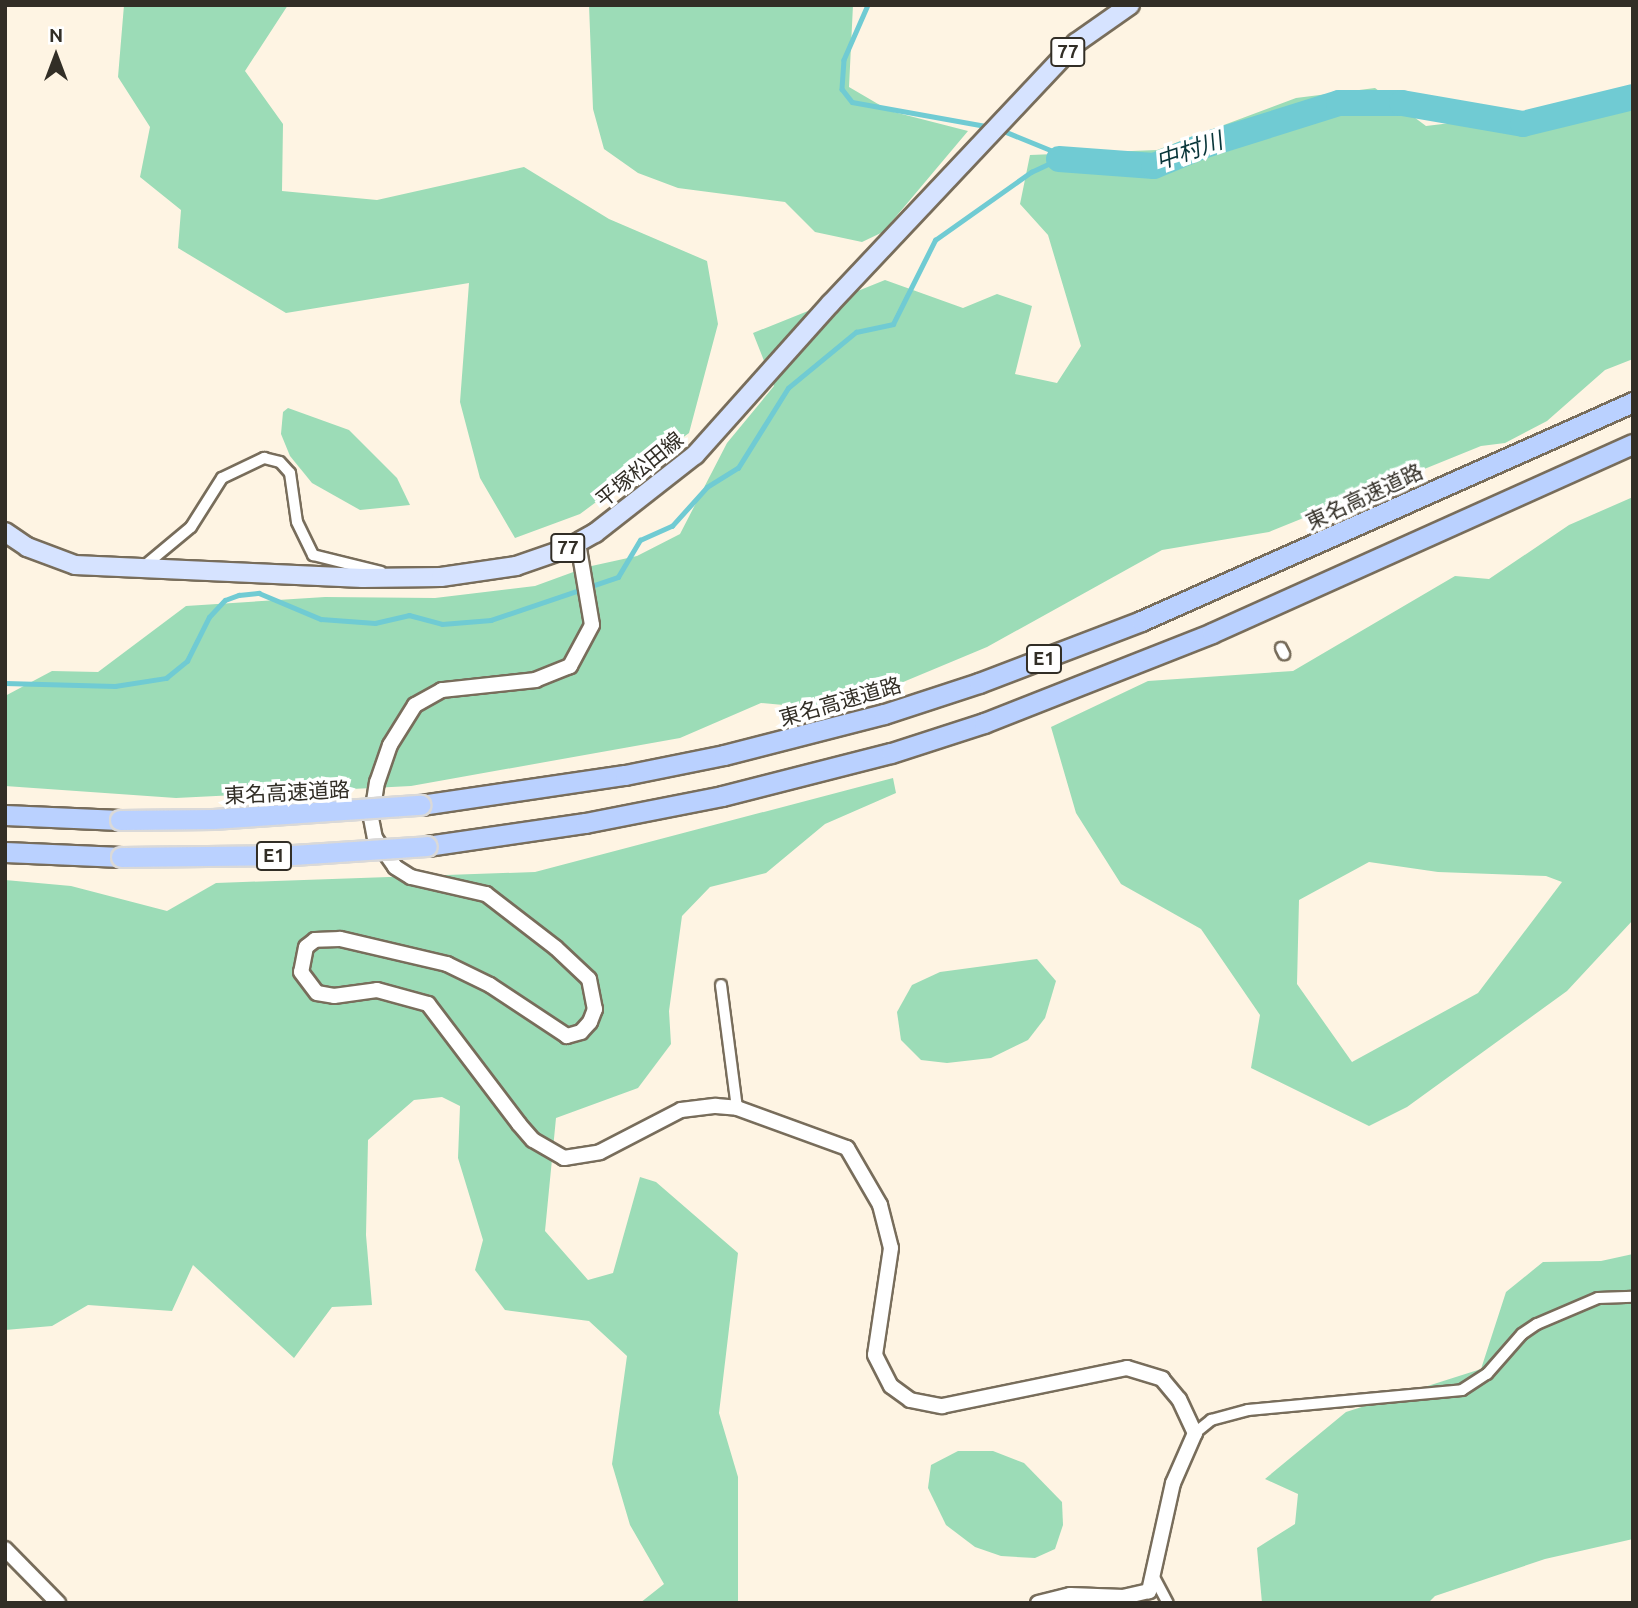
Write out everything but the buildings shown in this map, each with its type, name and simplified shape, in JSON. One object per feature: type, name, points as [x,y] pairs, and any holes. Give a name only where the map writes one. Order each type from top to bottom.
[{"type":"highway","name":"東名高速道路","points":[[5,815],[120,820],[226,819],[421,806],[724,755],[884,714],[979,683],[1142,621],[1633,402]]},
{"type":"highway","name":"E1","points":[[5,852],[121,857],[293,855],[427,846],[585,823],[722,796],[891,753],[984,723],[1201,638],[1633,444]]},
{"type":"main road","name":"平塚松田線","points":[[5,531],[27,547],[75,565],[138,570],[441,577],[516,566],[580,547],[695,455],[1076,43],[1130,5]]},
{"type":"street","points":[[138,570],[191,527],[222,478],[264,458],[280,461],[290,472],[297,522],[313,555],[395,576],[441,577]]},
{"type":"street","points":[[580,547],[592,625],[585,643],[570,666],[554,676],[442,690],[415,705],[390,744],[377,782],[371,818],[374,838],[395,867],[411,877],[486,894],[556,948],[589,979],[595,1009],[590,1022],[581,1032],[567,1036],[490,985],[447,964],[340,939],[315,940],[306,947],[301,972],[317,993],[334,996],[377,990],[428,1004],[533,1140],[564,1158],[600,1152],[681,1110],[737,1108],[847,1148],[880,1205],[891,1248],[875,1355],[891,1386],[902,1396],[942,1406],[1114,1369],[1135,1369],[1154,1374],[1173,1389],[1195,1433]]},
{"type":"street","points":[[722,985],[737,1108]]},
{"type":"street","points":[[1038,1603],[1070,1595],[1141,1595],[1149,1591],[1155,1579],[1173,1483],[1195,1433],[1212,1420],[1248,1410],[1462,1390],[1487,1374],[1522,1334],[1537,1324],[1598,1298],[1633,1297]]},
{"type":"street","points":[[5,1549],[58,1603]]},
{"type":"street","points":[[1155,1579],[1168,1603]]},
{"type":"green space","points":[[124,5],[288,5],[245,71],[283,124],[282,191],[377,200],[524,167],[609,219],[707,261],[718,324],[689,433],[580,514],[515,538],[480,478],[460,402],[469,283],[286,313],[178,248],[181,210],[140,177],[150,127],[118,77]]},
{"type":"green space","points":[[589,5],[853,5],[849,87],[890,111],[968,131],[883,232],[862,242],[815,232],[785,202],[678,188],[638,173],[604,149],[593,109]]},
{"type":"green space","points":[[1375,88],[1426,126],[1633,101],[1633,359],[1605,370],[1547,421],[1505,443],[1481,446],[1269,532],[1162,550],[987,647],[884,690],[844,701],[805,707],[761,703],[680,738],[411,786],[176,798],[5,786],[5,696],[52,671],[98,672],[186,606],[325,597],[435,598],[535,586],[587,567],[637,556],[680,534],[727,443],[774,386],[753,333],[885,280],[963,308],[997,294],[1032,306],[1015,374],[1057,383],[1081,346],[1048,235],[1020,204],[1030,155],[1157,150],[1296,98]]},
{"type":"green space","points":[[288,408],[349,430],[397,478],[410,505],[360,510],[312,483],[290,456],[281,434],[283,412]]},
{"type":"green space","points":[[1633,497],[1633,920],[1567,991],[1407,1107],[1369,1126],[1251,1068],[1260,1015],[1201,929],[1121,884],[1076,813],[1051,727],[1148,681],[1293,671],[1455,576],[1489,579],[1569,525]],"holes":[[[1369,862],[1438,872],[1546,876],[1562,882],[1478,993],[1352,1062],[1297,984],[1299,900]]]},
{"type":"green space","points":[[893,778],[896,793],[825,824],[766,873],[710,887],[682,916],[669,1011],[671,1044],[638,1088],[556,1118],[545,1231],[588,1280],[613,1273],[640,1177],[656,1182],[738,1253],[719,1413],[738,1477],[738,1603],[640,1603],[664,1584],[630,1525],[612,1464],[627,1356],[589,1321],[505,1310],[475,1270],[483,1240],[458,1158],[460,1106],[442,1097],[414,1100],[368,1140],[366,1235],[372,1305],[332,1307],[294,1358],[193,1265],[172,1311],[88,1305],[52,1326],[5,1330],[5,880],[71,886],[167,911],[216,883],[535,872]]},
{"type":"green space","points":[[1037,959],[1056,981],[1045,1018],[1028,1040],[991,1058],[947,1063],[921,1060],[901,1040],[897,1012],[912,985],[940,972]]},
{"type":"green space","points":[[1633,1254],[1633,1539],[1545,1559],[1435,1596],[1428,1603],[1262,1603],[1257,1548],[1295,1524],[1298,1494],[1265,1479],[1346,1412],[1481,1369],[1506,1292],[1543,1262],[1601,1261]]},
{"type":"green space","points":[[958,1451],[993,1451],[1024,1463],[1062,1502],[1063,1525],[1055,1549],[1035,1558],[1001,1556],[975,1547],[946,1525],[928,1488],[931,1465]]},
{"type":"waterway","name":"中村川","points":[[868,5],[844,60],[842,89],[852,102],[991,127]]},
{"type":"waterway","name":"中村川","points":[[1059,159],[1154,166],[1205,145],[1339,103],[1402,103],[1523,124],[1633,97]]},
{"type":"waterway","points":[[5,683],[115,686],[166,678],[187,661],[209,617],[225,600],[239,595],[259,593],[321,619],[375,623],[409,615],[442,624],[491,620],[618,577],[640,540],[672,526],[707,487],[738,468],[788,388],[856,332],[893,324],[935,240],[1031,172],[1059,159],[1054,152],[1000,130]]}]
